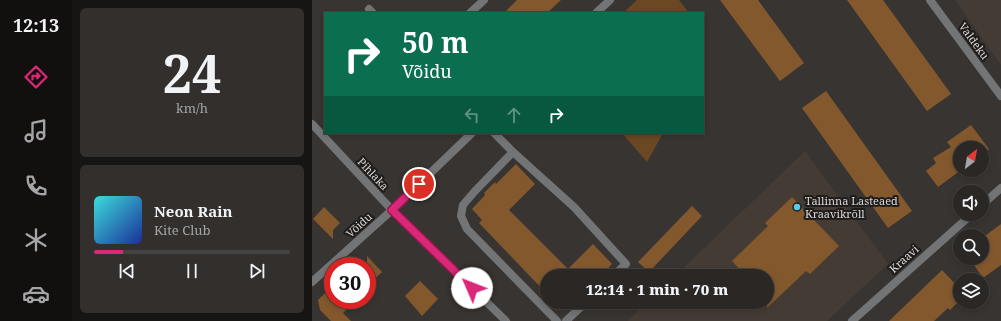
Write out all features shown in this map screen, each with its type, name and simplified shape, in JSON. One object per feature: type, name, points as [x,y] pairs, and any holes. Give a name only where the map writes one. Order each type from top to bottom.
[{"type":"street","points":[[471,12],[484,0]]},
{"type":"street","name":"Valdeku","points":[[930,0],[1001,96]]},
{"type":"street","points":[[597,12],[605,2]]},
{"type":"street","name":"Pihlaka","points":[[312,124],[392,210],[506,321]]},
{"type":"street","name":"Võidu","points":[[312,282],[392,210],[471,134]]},
{"type":"street","points":[[495,134],[574,207],[626,264],[621,269]]},
{"type":"street","points":[[513,152],[463,205],[461,216],[467,229],[557,321]]},
{"type":"street","points":[[989,199],[1001,188]]},
{"type":"street","name":"Kraavi","points":[[852,321],[964,221]]},
{"type":"street","points":[[566,321],[579,309]]},
{"type":"shaded area","points":[[637,0],[679,0],[688,12],[624,12]]},
{"type":"shaded area","points":[[955,0],[1001,0],[1001,65]]},
{"type":"shaded area","points":[[623,134],[662,134],[647,162]]},
{"type":"shaded area","name":"Tallinna Lasteaed Kraavikrõll","points":[[805,151],[888,264],[827,321],[628,321],[641,309],[774,309],[774,269],[682,269]]},
{"type":"building","points":[[517,0],[561,0],[548,12],[505,12]]},
{"type":"building","points":[[720,0],[758,0],[804,63],[780,81]]},
{"type":"building","points":[[847,0],[883,0],[951,94],[927,111]]},
{"type":"building","points":[[826,91],[912,211],[888,228],[802,108]]},
{"type":"building","points":[[971,125],[983,141],[953,141],[953,176],[938,187],[926,171],[936,163],[933,158],[951,147],[947,142]]},
{"type":"building","points":[[516,164],[535,184],[509,210],[568,269],[540,269],[540,287],[479,223],[482,220],[472,209],[485,195],[484,193],[495,182],[496,184]]},
{"type":"building","points":[[792,197],[839,246],[810,274],[806,271],[774,301],[774,269],[739,269],[732,261],[768,226],[765,223]]},
{"type":"building","points":[[692,206],[702,216],[652,269],[646,269],[638,262]]},
{"type":"building","points":[[324,207],[340,223],[333,230],[333,239],[313,219]]},
{"type":"building","points":[[1001,224],[1001,265],[989,274],[980,273],[974,265],[989,265],[989,233]]},
{"type":"building","points":[[593,244],[612,264],[607,269],[568,269]]},
{"type":"building","points":[[376,266],[382,272],[376,278]]},
{"type":"building","points":[[942,270],[953,282],[953,307],[950,310],[948,308],[934,321],[889,321]]},
{"type":"building","points":[[420,281],[438,299],[422,316],[405,296]]},
{"type":"building","points":[[324,294],[324,309],[347,309],[343,313],[351,321],[331,321],[320,310],[318,300]]},
{"type":"place","name":"Tallinna Lasteaed Kraavikrõll","points":[[797,207]]},
{"type":"route","points":[[419,184],[392,210],[472,288]]}]
